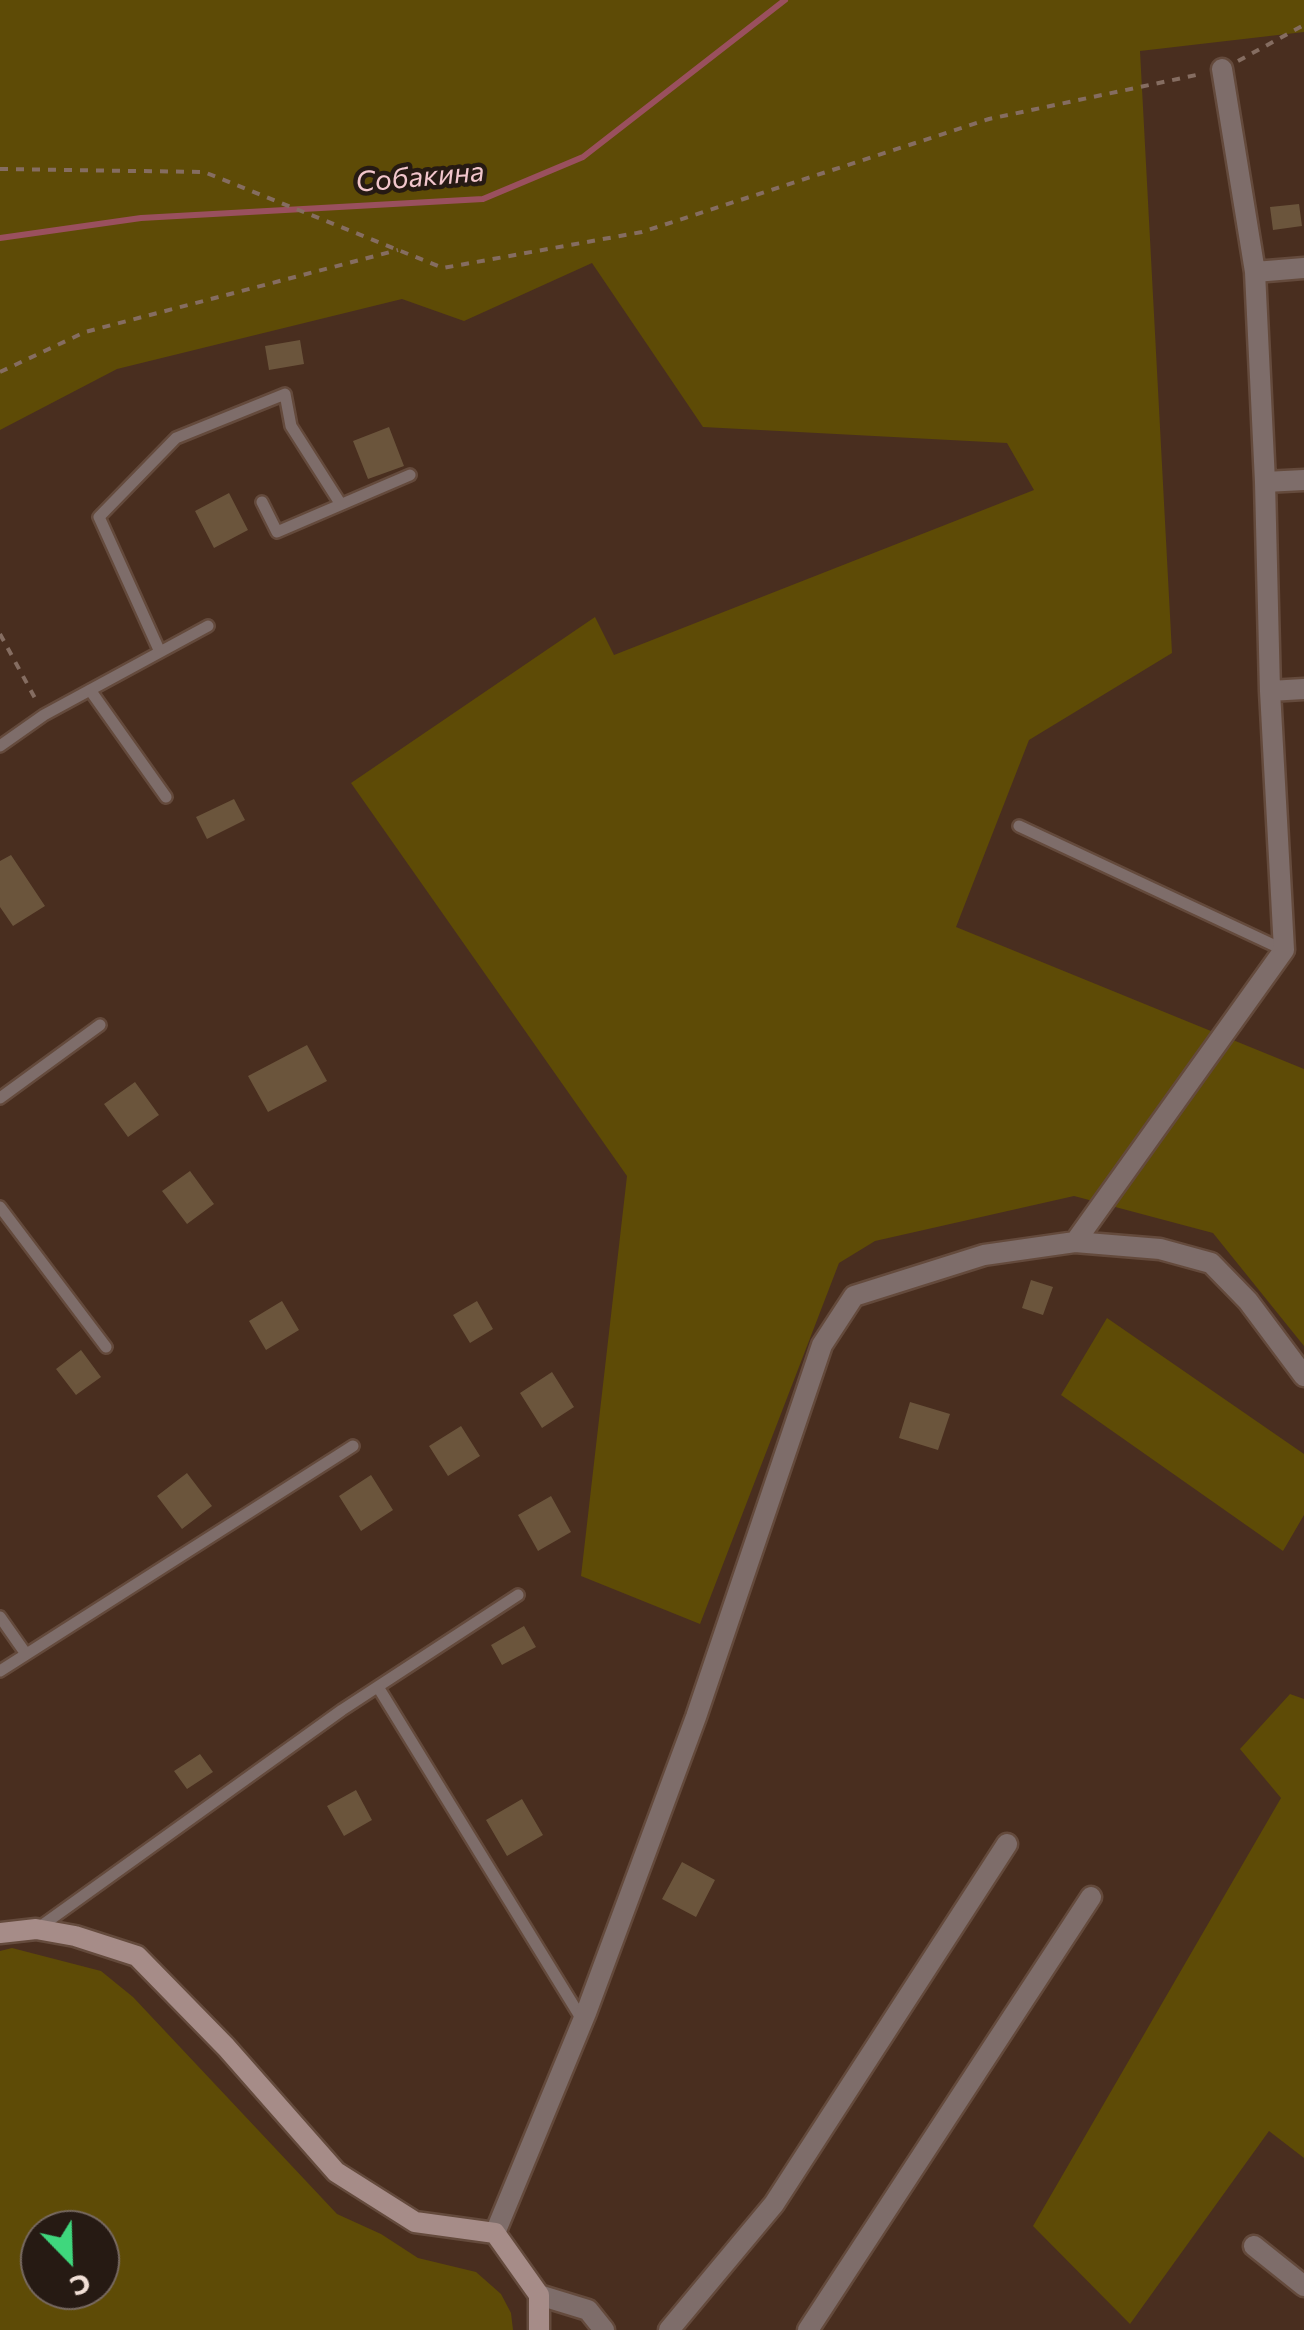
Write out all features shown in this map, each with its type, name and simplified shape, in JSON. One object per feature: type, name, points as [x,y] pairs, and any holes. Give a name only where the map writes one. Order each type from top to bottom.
[{"type":"main road","points":[[0,1933],[36,1929],[75,1936],[137,1956],[226,2047],[336,2172],[415,2222],[495,2233],[540,2295],[540,2330]]},
{"type":"street","points":[[1075,1242],[1294,948],[1270,690],[1266,482],[1255,272],[1222,70]]},
{"type":"street","points":[[1255,272],[1304,268]]},
{"type":"street","points":[[1266,482],[1304,480]]},
{"type":"street","points":[[1270,690],[1304,689]]},
{"type":"street","points":[[495,2233],[582,2021],[696,1716],[822,1345],[854,1296],[984,1255],[1075,1242],[1160,1249],[1212,1263],[1248,1300],[1304,1376]]},
{"type":"street","points":[[670,2330],[774,2204],[1007,1844]]},
{"type":"street","points":[[808,2330],[1090,1897]]},
{"type":"street","points":[[1254,2246],[1304,2286]]},
{"type":"street","points":[[540,2295],[588,2310],[604,2330]]},
{"type":"lane","points":[[160,652],[99,517],[176,438],[285,394],[291,426],[340,504]]},
{"type":"lane","points":[[262,502],[276,532],[410,474]]},
{"type":"lane","points":[[0,746],[44,715],[208,626]]},
{"type":"lane","points":[[90,690],[166,797]]},
{"type":"lane","points":[[1019,826],[1294,948]]},
{"type":"lane","points":[[0,1098],[100,1025]]},
{"type":"lane","points":[[0,1208],[106,1346]]},
{"type":"lane","points":[[0,1671],[352,1446]]},
{"type":"lane","points":[[36,1929],[378,1687],[518,1596]]},
{"type":"lane","points":[[0,1617],[26,1654]]},
{"type":"lane","points":[[378,1687],[582,2021]]},
{"type":"path","points":[[0,169],[204,172],[443,268],[642,232],[989,118],[1222,70],[1304,25]]},
{"type":"path","points":[[0,372],[86,332],[398,250]]},
{"type":"path","points":[[0,634],[44,715]]},
{"type":"shaded area","points":[[0,0],[1304,0],[1304,32],[1140,51],[1172,653],[1029,740],[956,927],[1304,1069],[1304,1346],[1213,1233],[1074,1196],[875,1241],[839,1263],[700,1624],[581,1576],[627,1176],[351,783],[595,617],[614,655],[1034,490],[1007,443],[703,427],[592,263],[464,321],[402,299],[117,369],[0,430]]},
{"type":"shaded area","points":[[1107,1318],[1304,1454],[1304,1515],[1283,1551],[1061,1395]]},
{"type":"shaded area","points":[[1290,1694],[1304,1699],[1304,2158],[1269,2131],[1130,2324],[1033,2226],[1281,1798],[1240,1749]]},
{"type":"shaded area","points":[[12,1948],[101,1971],[133,1997],[337,2214],[381,2234],[418,2258],[476,2272],[501,2294],[511,2313],[513,2330],[0,2330],[0,1951]]},
{"type":"building","points":[[1299,204],[1302,226],[1273,230],[1270,207]]},
{"type":"building","points":[[300,340],[304,364],[269,370],[265,346]]},
{"type":"building","points":[[389,427],[404,466],[368,479],[353,441]]},
{"type":"building","points":[[229,493],[248,530],[214,548],[195,511]]},
{"type":"building","points":[[234,799],[245,820],[207,839],[196,817]]},
{"type":"building","points":[[11,855],[45,906],[13,926],[0,907],[0,861]]},
{"type":"building","points":[[307,1045],[327,1081],[268,1112],[248,1076]]},
{"type":"building","points":[[135,1082],[159,1115],[128,1137],[104,1104]]},
{"type":"building","points":[[190,1171],[214,1204],[187,1224],[162,1191]]},
{"type":"building","points":[[1031,1280],[1053,1287],[1043,1315],[1022,1308]]},
{"type":"building","points":[[282,1301],[299,1330],[266,1350],[249,1321]]},
{"type":"building","points":[[477,1301],[493,1329],[470,1343],[453,1315]]},
{"type":"building","points":[[81,1350],[101,1377],[76,1395],[56,1369]]},
{"type":"building","points":[[552,1372],[574,1407],[542,1428],[520,1393]]},
{"type":"building","points":[[910,1402],[950,1414],[938,1450],[899,1438]]},
{"type":"building","points":[[461,1426],[480,1456],[448,1476],[429,1446]]},
{"type":"building","points":[[187,1473],[212,1506],[182,1529],[157,1496]]},
{"type":"building","points":[[371,1475],[393,1510],[361,1531],[339,1496]]},
{"type":"building","points":[[551,1496],[571,1532],[538,1551],[518,1515]]},
{"type":"building","points":[[524,1626],[536,1647],[502,1665],[491,1645]]},
{"type":"building","points":[[200,1754],[213,1772],[187,1789],[174,1771]]},
{"type":"building","points":[[356,1790],[372,1820],[344,1836],[327,1806]]},
{"type":"building","points":[[522,1799],[543,1835],[507,1856],[486,1820]]},
{"type":"building","points":[[682,1862],[715,1880],[696,1917],[662,1899]]},
{"type":"waterway","name":"Собакина","points":[[0,238],[141,218],[483,199],[583,157],[785,0]]}]
